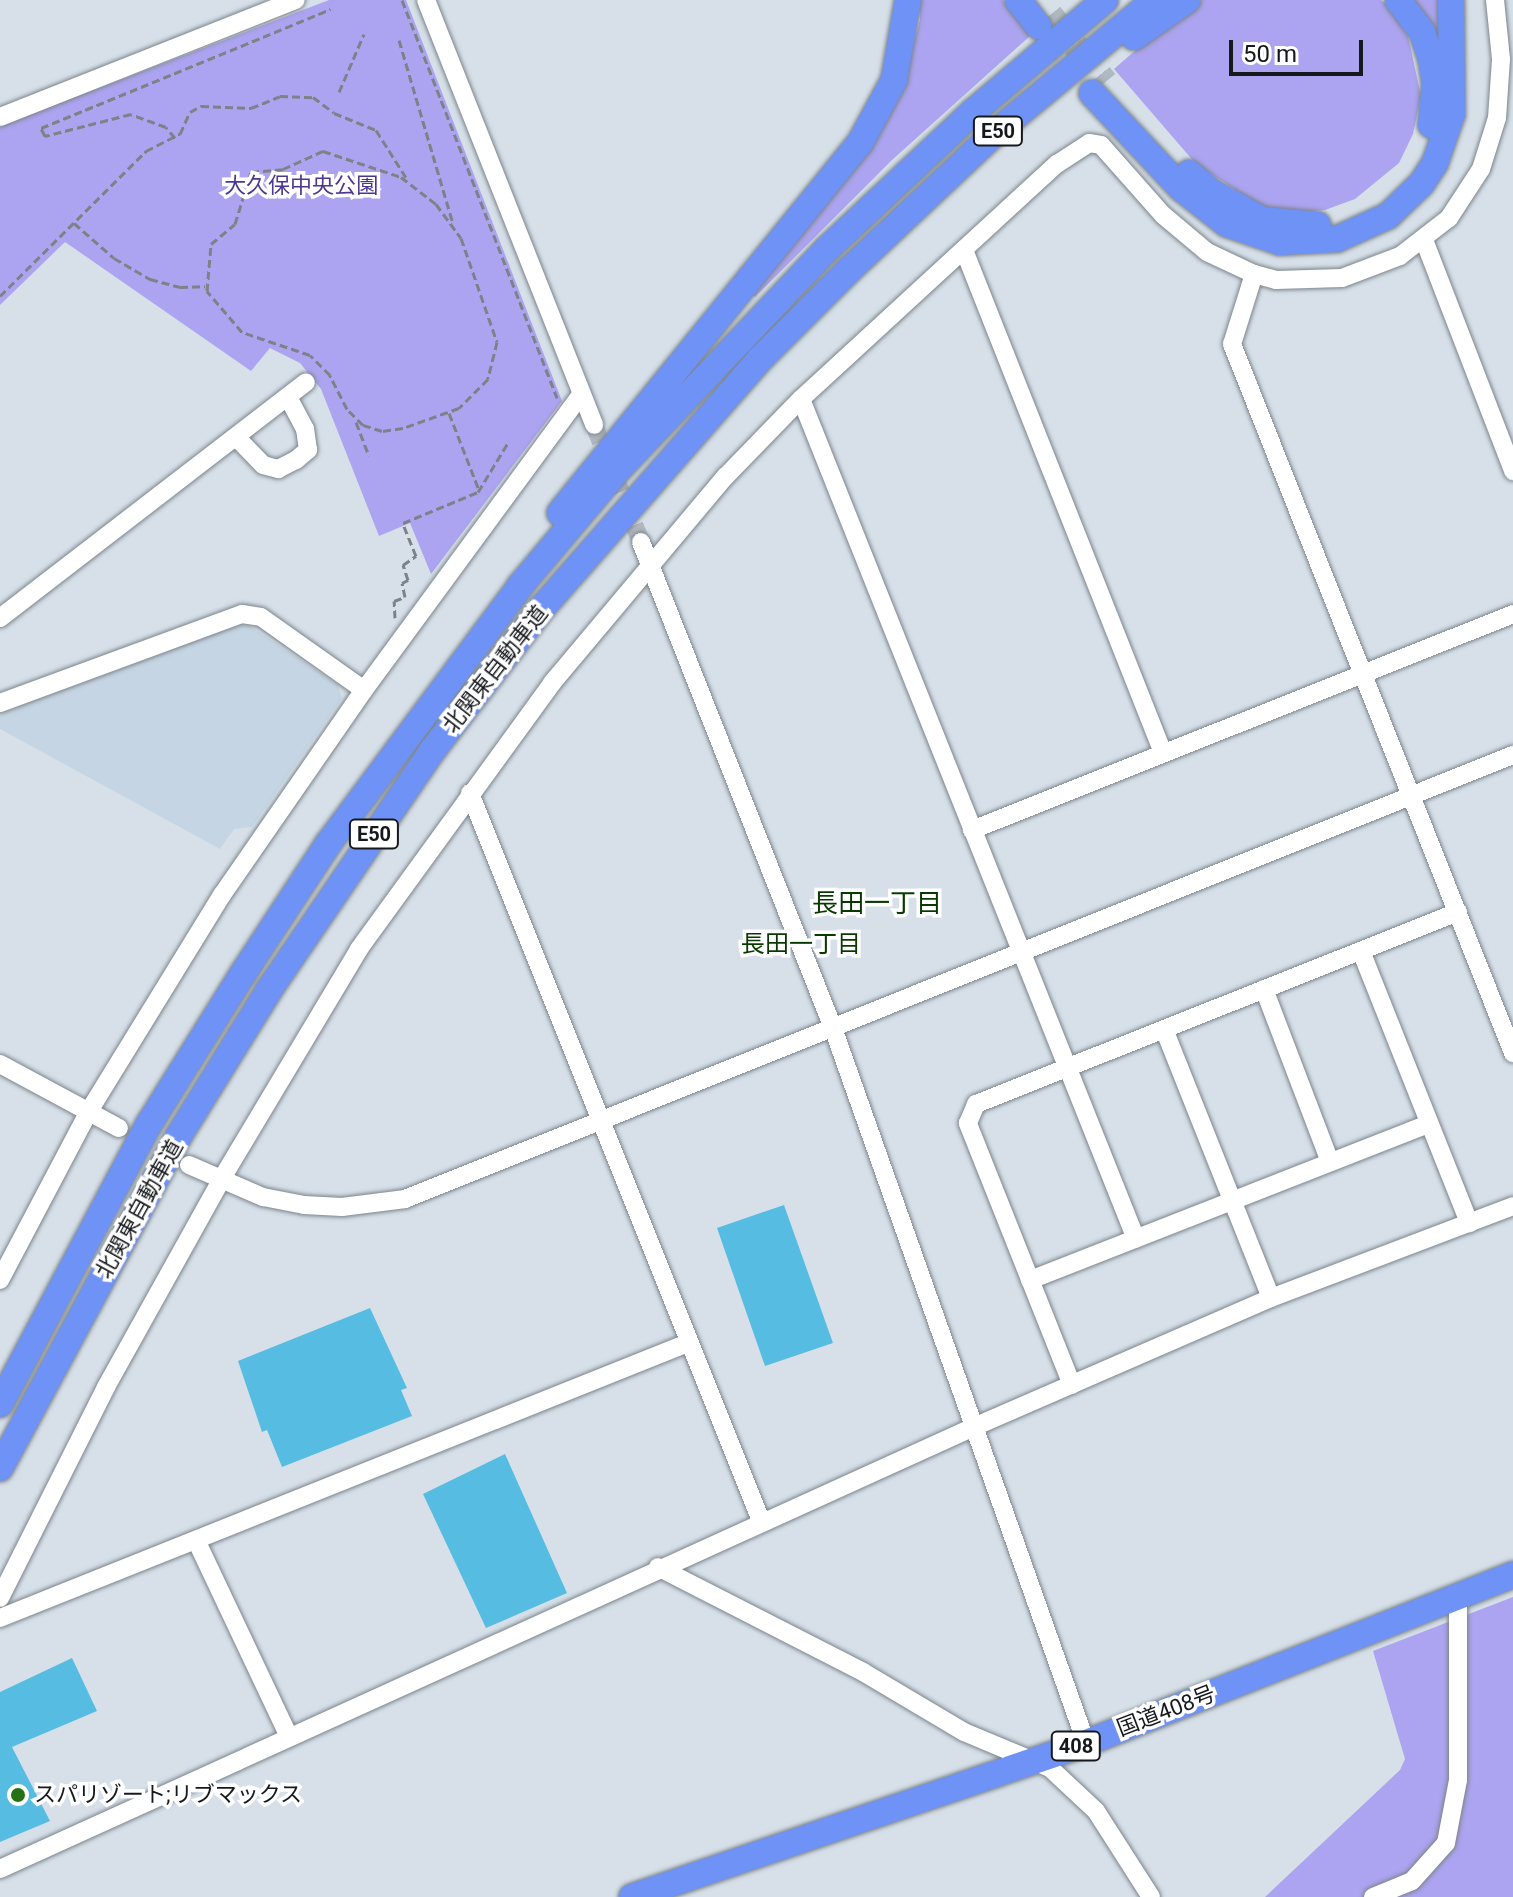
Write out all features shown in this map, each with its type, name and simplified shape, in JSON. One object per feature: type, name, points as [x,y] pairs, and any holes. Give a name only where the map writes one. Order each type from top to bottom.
[{"type":"highway","points":[[410,730],[510,577],[860,143],[894,80],[908,0]]},
{"type":"highway","points":[[1018,0],[1042,14]]},
{"type":"highway","name":"北関東自動車道","points":[[0,1404],[149,1124],[328,844],[410,730],[607,483],[745,333],[906,174],[1105,0]]},
{"type":"highway","name":"北関東自動車道","points":[[0,1468],[178,1137],[269,990],[432,751],[634,497],[849,270],[994,134],[1155,0]]},
{"type":"highway","points":[[849,270],[928,217],[1001,147],[1187,0]]},
{"type":"highway","points":[[1398,0],[1422,32],[1431,58],[1435,110],[1429,132],[1406,176],[1387,196],[1340,220],[1295,226],[1239,210],[1186,171],[1098,87],[1181,188],[1227,224],[1280,242],[1337,239],[1388,216],[1435,163],[1452,114],[1451,0]]},
{"type":"highway","name":"国道408号","points":[[632,1897],[1086,1743],[1513,1575]]},
{"type":"street","points":[[0,117],[296,0]]},
{"type":"street","points":[[426,0],[594,425]]},
{"type":"street","points":[[0,1598],[106,1387],[221,1180],[359,949],[552,683],[726,476],[801,399],[1067,156],[1089,143],[1101,145],[1163,215],[1207,252],[1254,274],[1276,280],[1342,278],[1374,269],[1424,240],[1466,197],[1481,169],[1497,118],[1506,36],[1495,0]]},
{"type":"street","points":[[1424,240],[1513,471]]},
{"type":"street","points":[[964,250],[1163,753]]},
{"type":"street","points":[[1254,274],[1232,344],[1513,1053]]},
{"type":"street","points":[[0,618],[306,382]]},
{"type":"street","points":[[0,1280],[89,1111],[222,895],[364,690],[581,395]]},
{"type":"street","points":[[237,438],[263,465],[278,469],[296,460],[308,450],[305,429],[288,397]]},
{"type":"street","points":[[801,399],[1136,1239]]},
{"type":"street","points":[[641,542],[833,1028],[1086,1743]]},
{"type":"street","points":[[0,703],[242,614],[261,617],[364,690]]},
{"type":"street","points":[[972,830],[1513,614]]},
{"type":"street","points":[[189,1165],[263,1197],[304,1205],[372,1205],[429,1190],[1513,755]]},
{"type":"street","points":[[470,793],[761,1521]]},
{"type":"street","points":[[1072,1385],[968,1123],[976,1104],[1458,912]]},
{"type":"street","points":[[1361,951],[1469,1223]]},
{"type":"street","points":[[1264,989],[1330,1162]]},
{"type":"street","points":[[1164,1029],[1271,1298]]},
{"type":"street","points":[[0,1064],[119,1128]]},
{"type":"street","points":[[1030,1280],[1429,1124]]},
{"type":"street","points":[[0,1869],[658,1567],[974,1427],[1271,1298],[1513,1206]]},
{"type":"street","points":[[0,1618],[688,1343]]},
{"type":"street","points":[[196,1540],[288,1735]]},
{"type":"street","points":[[658,1567],[863,1672],[964,1732],[1050,1768],[1096,1811],[1151,1897]]},
{"type":"street","points":[[1373,1897],[1412,1881],[1446,1843],[1458,1780],[1458,1597]]},
{"type":"path","points":[[402,0],[555,385],[557,399],[552,404]]},
{"type":"path","points":[[175,138],[158,123],[131,114],[45,136],[41,128],[331,9]]},
{"type":"path","points":[[339,92],[364,34]]},
{"type":"path","points":[[354,419],[371,428],[392,430],[449,413],[475,396],[488,379],[497,342],[453,226],[399,40]]},
{"type":"path","points":[[0,296],[146,151],[175,138],[190,112],[201,106],[251,108],[298,93],[376,130],[409,182],[453,226]]},
{"type":"path","points":[[369,456],[354,419],[330,375],[310,355],[242,332],[205,286],[211,244],[235,224],[251,172],[283,169],[323,151],[409,182]]},
{"type":"path","points":[[74,223],[150,279],[180,287],[205,286]]},
{"type":"path","points":[[449,413],[479,490]]},
{"type":"path","points":[[406,633],[393,614],[398,613],[394,601],[405,597],[402,583],[408,580],[403,565],[416,556],[403,523],[479,490],[509,441]]},
{"type":"shaded area","points":[[239,625],[250,626],[337,684],[342,698],[252,827],[234,829],[220,849],[0,729],[0,714]]},
{"type":"green space","name":"大久保中央公園","points":[[329,0],[406,0],[562,401],[431,574],[410,523],[379,536],[321,389],[300,363],[270,348],[251,371],[65,242],[0,305],[0,126]]},
{"type":"green space","points":[[919,0],[1003,0],[1030,36],[892,160],[755,297],[749,293],[901,90],[920,20]]},
{"type":"green space","points":[[1202,0],[1381,0],[1408,36],[1421,96],[1413,134],[1399,163],[1355,199],[1325,210],[1299,212],[1262,207],[1196,164],[1114,69],[1176,15]]},
{"type":"green space","points":[[1411,0],[1442,0],[1445,44],[1437,47]]},
{"type":"green space","points":[[1513,1597],[1513,1897],[1265,1897],[1400,1770],[1405,1759],[1373,1651]]},
{"type":"building","points":[[784,1205],[833,1343],[765,1366],[717,1228]]},
{"type":"building","points":[[370,1308],[407,1388],[401,1390],[412,1416],[282,1467],[267,1430],[262,1432],[238,1361]]},
{"type":"building","points":[[505,1454],[567,1593],[486,1628],[423,1494]]},
{"type":"building","points":[[72,1658],[97,1711],[12,1747],[50,1821],[0,1842],[0,1692]]},
{"type":"tunnel","points":[[1050,15],[1105,82]]},
{"type":"tunnel","points":[[594,425],[641,542]]},
{"type":"place","name":"スパリゾート;リブマックス","points":[[18,1795]]},
{"type":"district","name":"長田一丁目","points":[[877,904]]},
{"type":"district","name":"長田一丁目","points":[[801,945]]}]
